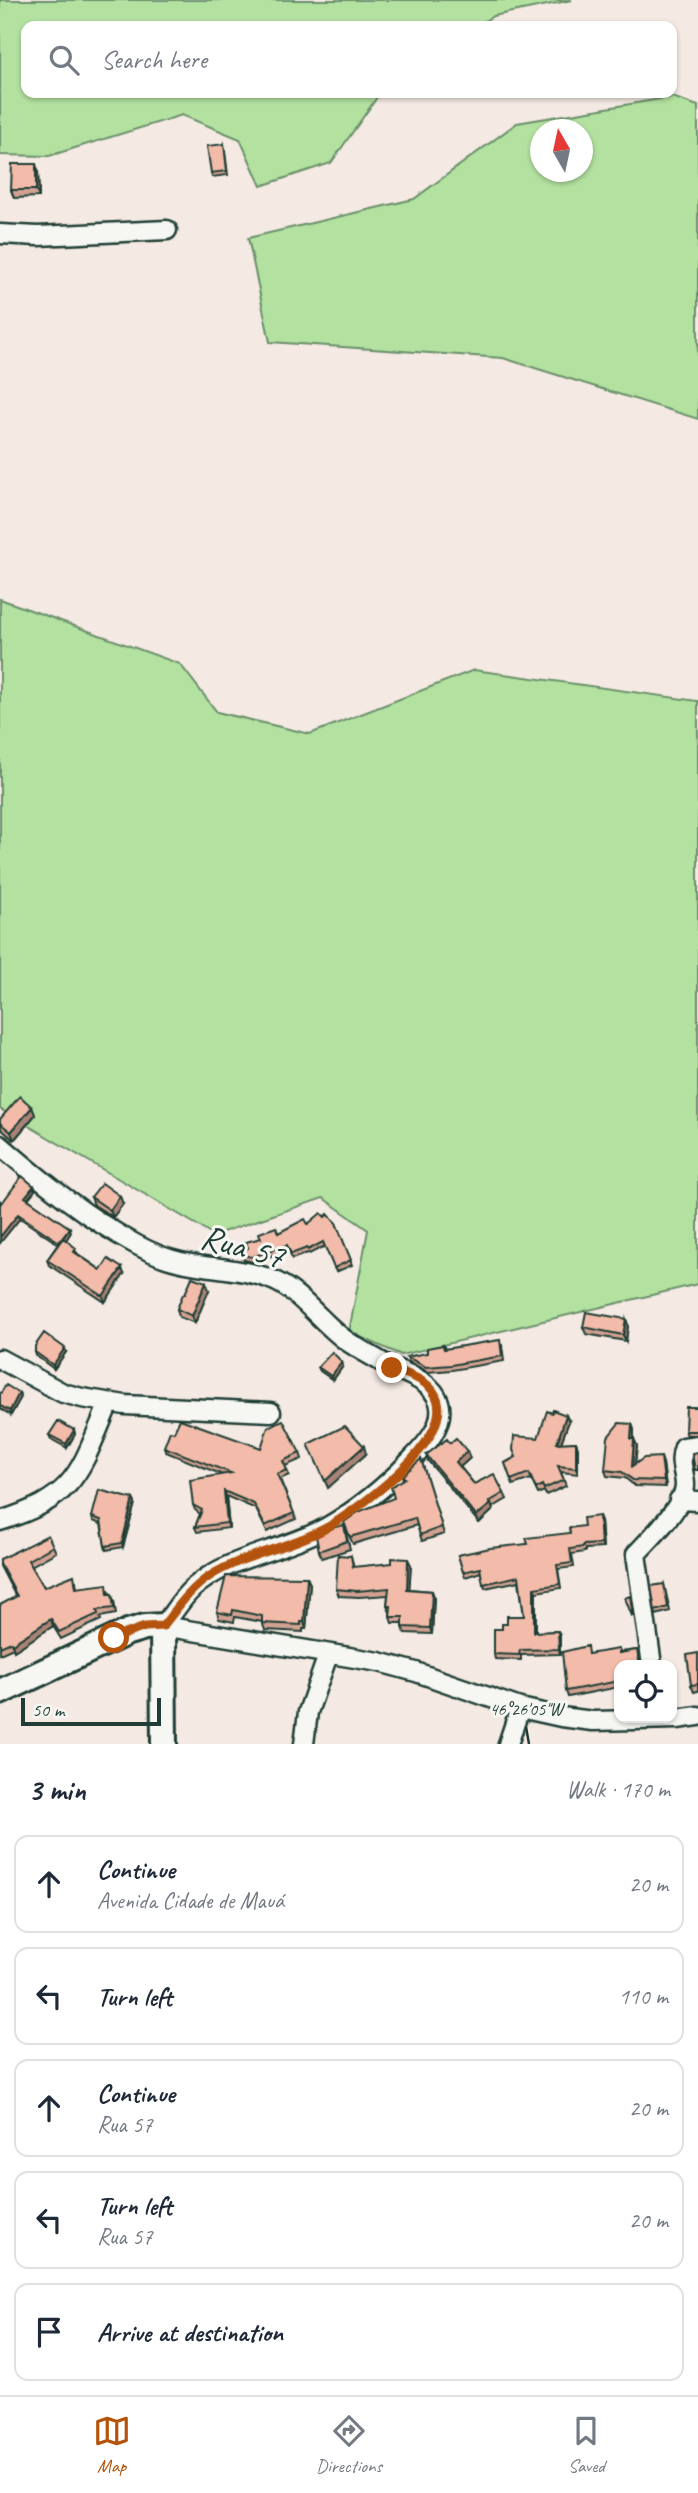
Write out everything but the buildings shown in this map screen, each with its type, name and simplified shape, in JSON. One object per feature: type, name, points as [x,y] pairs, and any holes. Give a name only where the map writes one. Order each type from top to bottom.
[{"type":"street","points":[[0,234],[38,236],[167,230]]},
{"type":"street","name":"Rua 57","points":[[0,1145],[47,1186],[138,1245],[178,1262],[234,1270],[273,1280],[293,1292],[343,1338],[433,1390],[440,1405],[439,1419],[432,1437],[410,1462],[365,1502],[327,1527],[285,1546],[231,1564],[211,1575],[192,1589],[163,1626]]},
{"type":"street","points":[[0,1359],[64,1393],[108,1403],[271,1412]]},
{"type":"street","points":[[0,1521],[43,1506],[61,1493],[84,1461],[108,1403]]},
{"type":"street","points":[[651,1660],[636,1554],[668,1519],[685,1488],[680,1458],[684,1447],[698,1445]]},
{"type":"street","points":[[679,1500],[698,1501]]},
{"type":"street","points":[[163,1626],[164,1744]]},
{"type":"street","points":[[0,1692],[128,1632],[163,1626],[379,1662],[520,1708],[593,1720],[614,1720]]},
{"type":"street","points":[[304,1744],[309,1712],[328,1655]]},
{"type":"street","points":[[508,1744],[520,1708]]},
{"type":"street","points":[[677,1717],[698,1716]]},
{"type":"green space","points":[[0,0],[572,0],[493,16],[484,21],[21,21],[21,98],[376,98],[331,163],[261,186],[240,139],[182,115],[49,156],[0,155]]},
{"type":"green space","points":[[666,98],[675,98],[698,106],[698,419],[503,358],[270,342],[248,238],[414,199],[517,123],[530,121],[530,182],[593,182],[593,119],[541,119]]},
{"type":"green space","points":[[0,599],[180,664],[217,712],[310,734],[474,670],[698,701],[698,1284],[401,1355],[349,1332],[368,1230],[323,1198],[214,1235],[0,1109]]},
{"type":"route","points":[[114,1638],[145,1627],[163,1626],[192,1589],[211,1575],[231,1564],[285,1546],[327,1527],[365,1502],[410,1462],[432,1437],[439,1419],[440,1405],[433,1390],[419,1380],[392,1368]]}]
